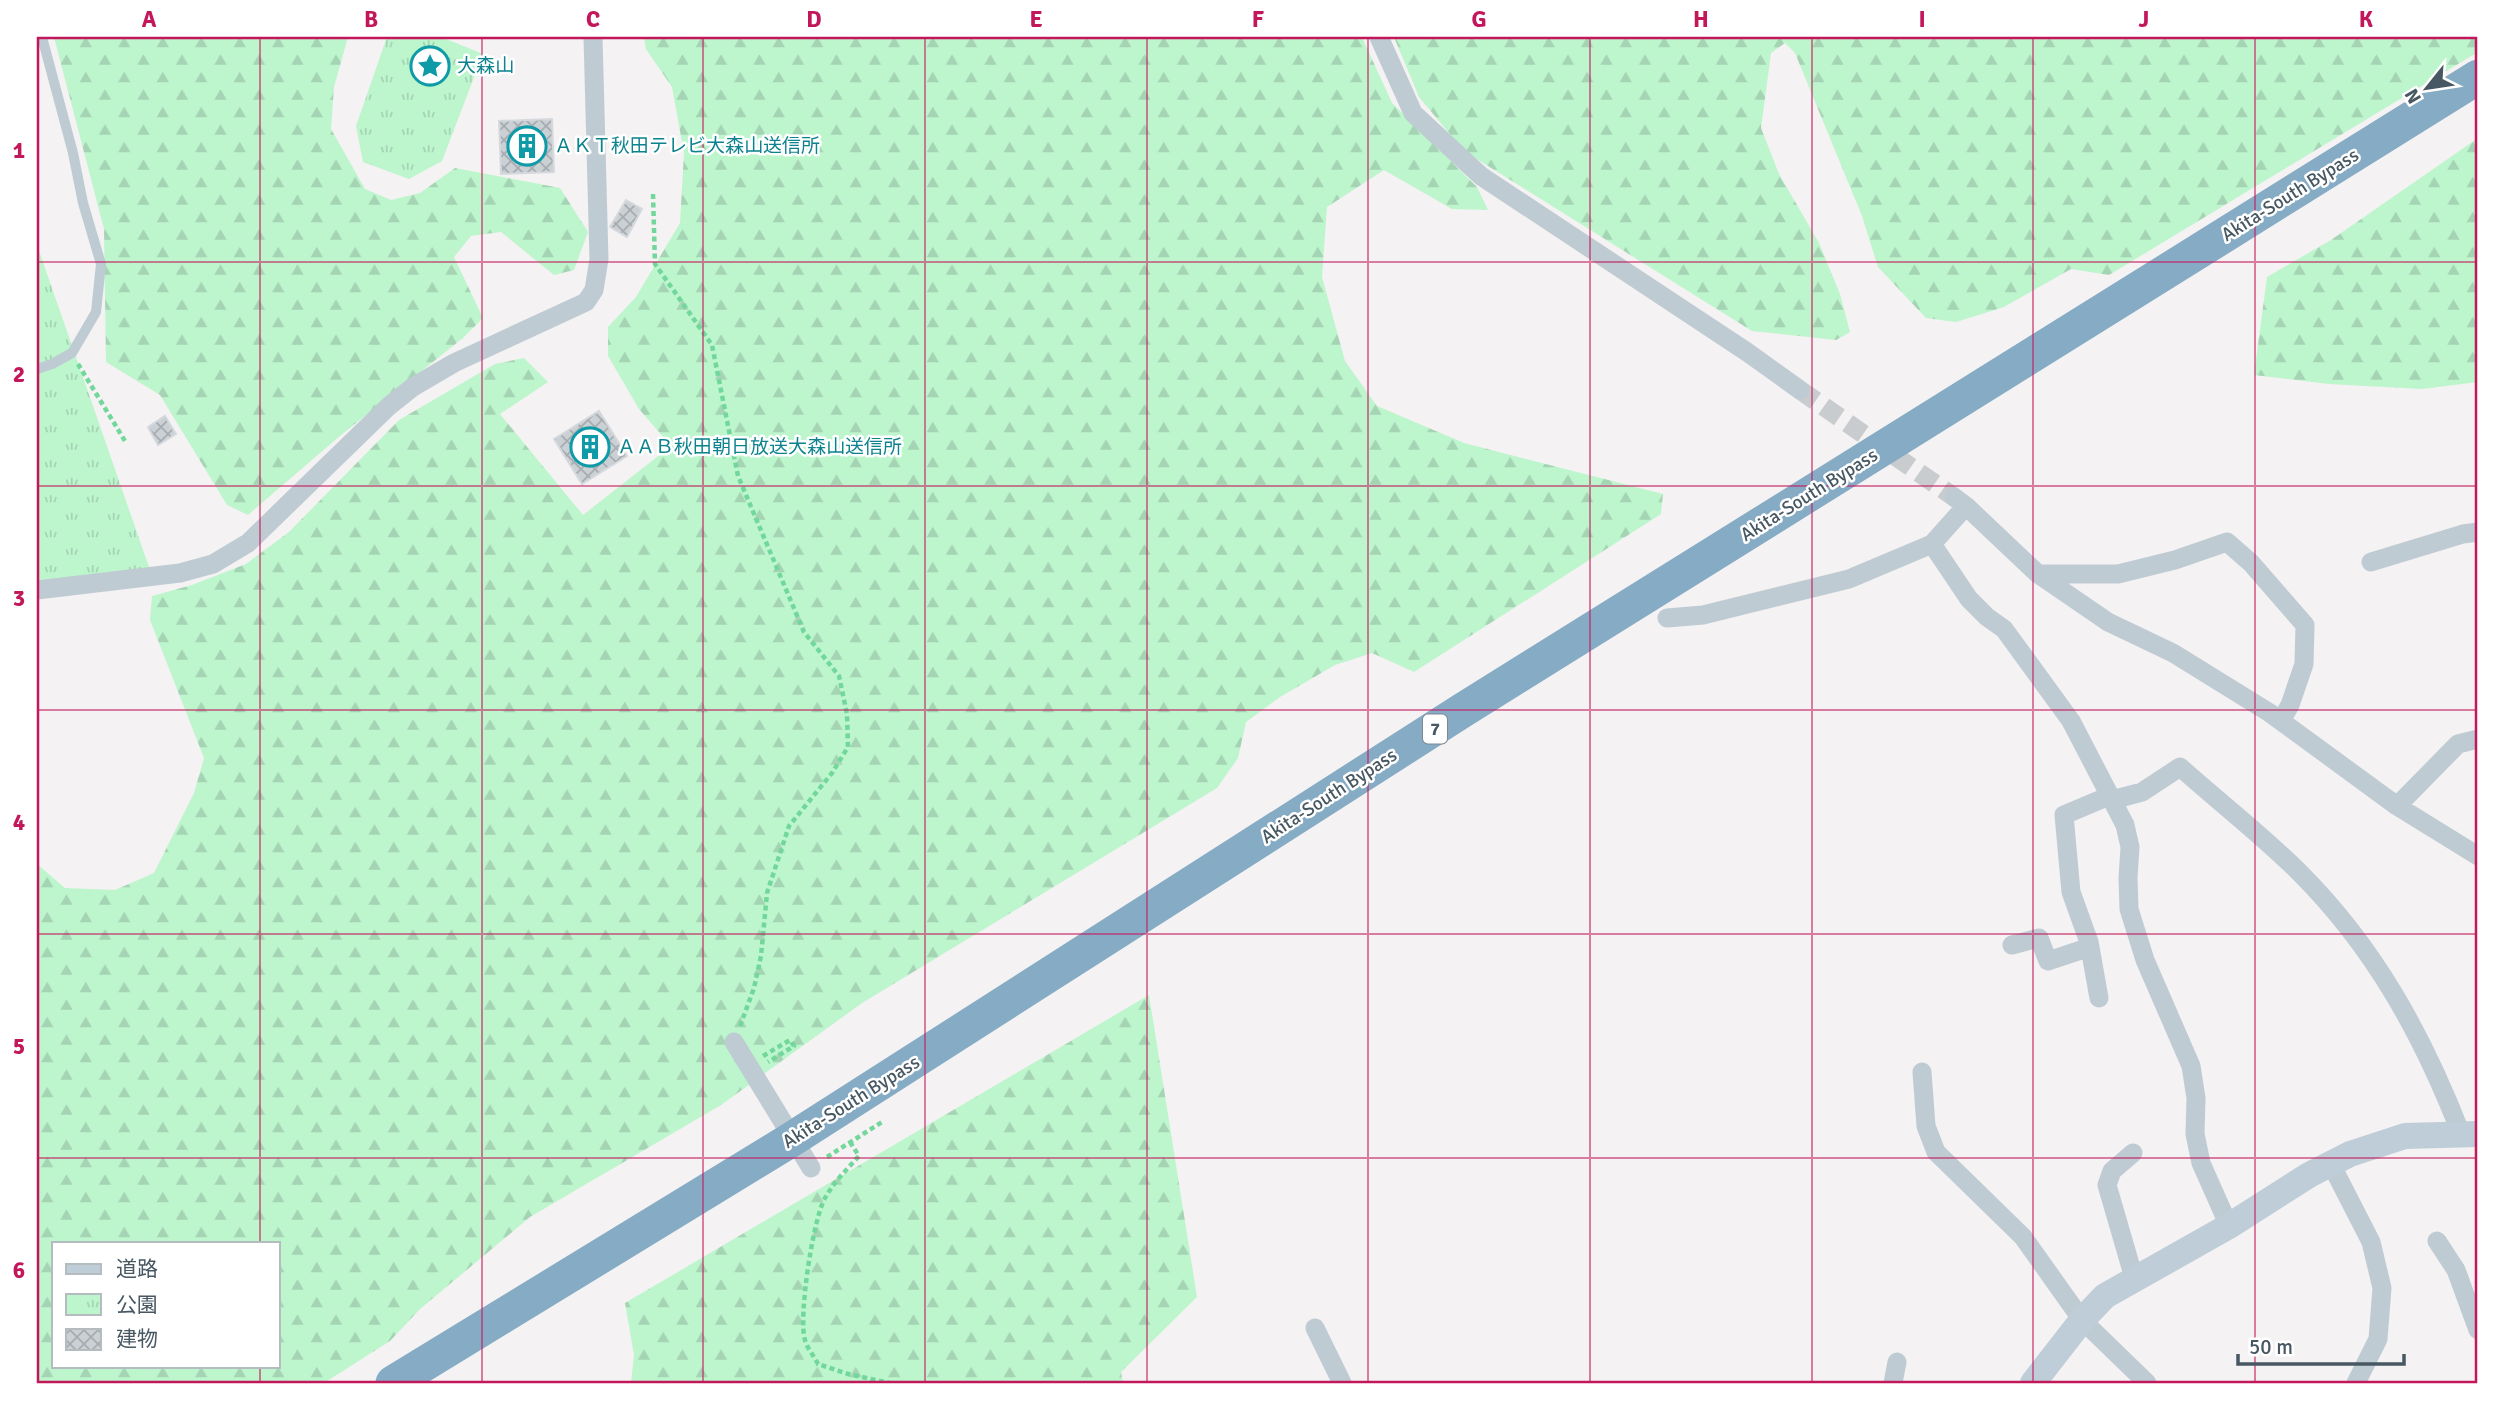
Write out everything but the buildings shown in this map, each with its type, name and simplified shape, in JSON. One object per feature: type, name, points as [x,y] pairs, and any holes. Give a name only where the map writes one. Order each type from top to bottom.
[{"type":"highway","name":"Akita-South Bypass","points":[[393,1383],[789,1141],[1463,710],[2478,77]]},
{"type":"street","points":[[37,590],[180,573],[213,564],[248,543],[389,406],[413,387],[454,363],[586,302],[594,289],[599,259],[593,37]]},
{"type":"street","points":[[1378,37],[1413,113],[1481,176],[1725,337],[1800,390]]},
{"type":"street","points":[[1667,618],[1703,615],[1849,579],[1932,544],[1960,501],[2038,574],[2108,622],[2173,653],[2281,721],[2397,806],[2478,856]]},
{"type":"street","points":[[2371,562],[2463,534],[2478,532]]},
{"type":"street","points":[[2038,574],[2118,574],[2175,560],[2227,542],[2251,563],[2305,625],[2304,664],[2290,705],[2281,721]]},
{"type":"street","points":[[1932,544],[1969,599],[2004,629],[2071,721],[2125,825],[2130,848],[2129,909],[2144,960],[2191,1066],[2196,1098],[2195,1134],[2201,1163],[2229,1226]]},
{"type":"street","points":[[2397,806],[2458,744],[2478,739]]},
{"type":"street","points":[[2033,1383],[2082,1320],[2105,1296],[2229,1226],[2309,1175],[2350,1154],[2405,1136],[2470,1134],[2384,975],[2349,928],[2299,872],[2180,767],[2142,792],[2111,798],[2064,815],[2071,892],[2090,947],[2099,998]]},
{"type":"street","points":[[2012,945],[2039,937],[2048,961],[2090,947]]},
{"type":"street","points":[[734,1042],[755,1065],[811,1168]]},
{"type":"street","points":[[1922,1072],[1926,1126],[1936,1152],[2023,1237],[2082,1320],[2147,1383]]},
{"type":"street","points":[[2133,1153],[2112,1171],[2107,1185],[2134,1278]]},
{"type":"street","points":[[2331,1164],[2371,1242],[2382,1288],[2378,1339],[2356,1383]]},
{"type":"street","points":[[2437,1241],[2456,1270],[2478,1330]]},
{"type":"street","points":[[1315,1328],[1342,1383]]},
{"type":"street","points":[[1894,1383],[1897,1362]]},
{"type":"lane","points":[[37,369],[72,353],[96,312],[101,264],[42,37]]},
{"type":"path","points":[[653,194],[655,264],[712,345],[738,476],[803,632],[839,676],[847,714],[848,747],[832,774],[789,826],[767,893],[761,956],[754,988],[734,1042]]},
{"type":"path","points":[[72,353],[125,441]]},
{"type":"path","points":[[790,1040],[794,1046],[755,1065],[790,1040]]},
{"type":"path","points":[[811,1168],[882,1122]]},
{"type":"path","points":[[850,1142],[859,1156],[824,1200],[815,1230],[803,1315],[805,1341],[818,1363],[848,1374],[890,1383]]},
{"type":"green space","points":[[54,37],[348,37],[334,87],[331,129],[365,189],[391,200],[420,193],[455,168],[560,188],[588,232],[574,270],[554,275],[501,232],[471,236],[454,257],[483,318],[463,338],[341,435],[248,515],[227,505],[160,395],[106,362],[104,229]]},
{"type":"green space","points":[[387,37],[441,37],[483,54],[442,161],[409,179],[363,162],[356,126]]},
{"type":"green space","points":[[644,37],[1362,37],[1392,103],[1477,187],[1488,210],[1452,209],[1384,170],[1327,207],[1322,277],[1345,361],[1377,406],[1464,443],[1663,494],[1661,514],[1414,672],[1372,653],[1335,665],[1280,697],[1246,722],[1238,758],[1217,788],[862,1003],[721,1105],[530,1217],[420,1309],[390,1341],[324,1383],[37,1383],[37,864],[65,888],[115,890],[154,873],[194,793],[204,758],[150,620],[152,596],[192,585],[246,564],[289,532],[399,420],[495,364],[524,358],[548,382],[500,414],[583,515],[671,446],[639,409],[608,356],[608,327],[636,297],[680,223],[684,153],[672,87],[646,49]]},
{"type":"green space","points":[[1394,37],[2478,37],[2478,52],[2109,275],[2071,269],[2004,307],[1956,322],[1926,318],[1878,267],[1862,216],[1795,53],[1785,43],[1771,53],[1761,128],[1779,174],[1819,243],[1840,294],[1850,332],[1836,340],[1752,331],[1464,151],[1419,97]]},
{"type":"green space","points":[[2478,138],[2478,382],[2422,389],[2329,384],[2254,375],[2267,277],[2331,240]]},
{"type":"green space","points":[[37,245],[150,570],[37,591]]},
{"type":"green space","points":[[1149,995],[1197,1297],[1121,1372],[1123,1383],[631,1383],[634,1355],[625,1303]]},
{"type":"tunnel","points":[[1800,390],[1954,497]]},
{"type":"place","name":"大森山","points":[[430,66]]},
{"type":"place","name":"ＡＫＴ秋田テレビ大森山送信所","points":[[527,146]]},
{"type":"place","name":"ＡＡＢ秋田朝日放送大森山送信所","points":[[590,447]]}]
